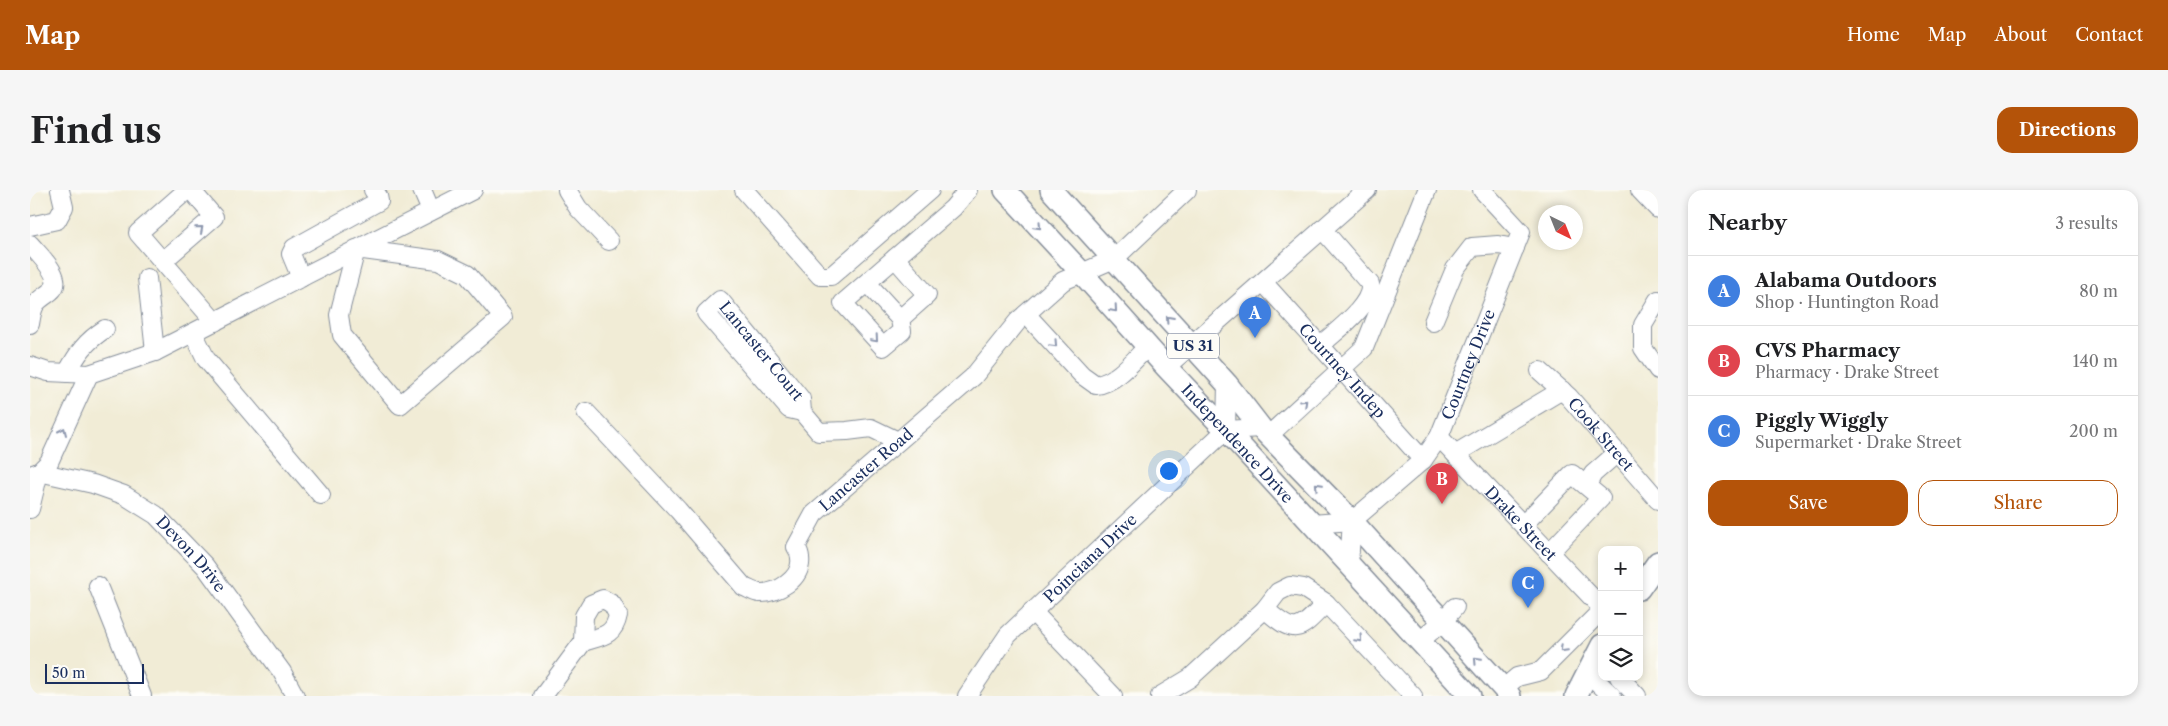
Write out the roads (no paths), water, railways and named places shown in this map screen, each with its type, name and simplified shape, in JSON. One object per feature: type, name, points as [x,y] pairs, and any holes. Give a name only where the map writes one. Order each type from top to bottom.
[{"type":"main road","name":"Independence Drive","points":[[1005,190],[1082,272],[1147,347],[1226,430],[1470,696]]},
{"type":"main road","name":"Independence Drive","points":[[1051,190],[1192,344],[1265,432],[1448,615],[1506,692]]},
{"type":"main road","points":[[1643,584],[1658,562]]},
{"type":"main road","points":[[1576,696],[1598,653]]},
{"type":"street","points":[[30,226],[57,220],[64,207],[60,190]]},
{"type":"street","points":[[187,190],[138,233],[215,322]]},
{"type":"street","points":[[163,261],[214,216],[191,190]]},
{"type":"street","points":[[301,278],[291,254],[294,248],[379,201],[378,196],[373,190]]},
{"type":"street","points":[[422,190],[431,211]]},
{"type":"street","points":[[30,366],[48,372],[89,374],[155,352],[194,334],[473,190]]},
{"type":"street","points":[[567,190],[578,208],[608,241]]},
{"type":"street","points":[[744,190],[820,276],[832,276],[930,190]]},
{"type":"street","points":[[867,283],[900,319],[902,330],[883,348],[844,303],[953,208],[968,190]]},
{"type":"street","name":"Lancaster Road","points":[[586,412],[678,510],[744,587],[757,593],[773,591],[788,584],[797,573],[801,560],[796,547],[814,514],[974,377],[1026,314],[1063,280],[1114,258],[1187,190]]},
{"type":"street","points":[[1166,367],[1367,190]]},
{"type":"street","points":[[1227,384],[1226,430],[1265,432],[1364,348],[1427,190]]},
{"type":"street","name":"Courtney Drive","points":[[1352,521],[1422,460],[1439,438],[1522,232],[1482,190]]},
{"type":"street","points":[[1640,190],[1658,209]]},
{"type":"street","points":[[1321,346],[1365,304],[1371,291],[1370,284],[1322,229]]},
{"type":"street","points":[[30,244],[56,278],[56,284],[51,291],[35,305],[30,324]]},
{"type":"street","points":[[1433,322],[1455,269],[1472,248],[1498,245],[1515,248]]},
{"type":"street","points":[[356,249],[438,260],[467,274],[503,317],[400,405],[342,335],[339,315],[356,249]]},
{"type":"street","points":[[895,258],[927,296],[900,319]]},
{"type":"street","points":[[147,278],[155,352]]},
{"type":"street","name":"Courtney Indep","points":[[1263,282],[1422,460]]},
{"type":"street","points":[[1658,300],[1643,325],[1643,348],[1658,370]]},
{"type":"street","points":[[1026,314],[1092,384],[1099,385],[1118,374],[1147,347]]},
{"type":"street","points":[[67,373],[89,339],[104,329]]},
{"type":"street","points":[[194,334],[206,359],[321,495]]},
{"type":"street","name":"Lancaster Court","points":[[760,362],[789,409],[802,412],[820,432],[871,428],[898,441]]},
{"type":"street","name":"Cook Street","points":[[1540,370],[1562,390],[1658,500]]},
{"type":"street","points":[[30,509],[33,470],[49,462],[89,374]]},
{"type":"street","points":[[1455,454],[1562,390]]},
{"type":"street","name":"Poinciana Drive","points":[[967,696],[1008,635],[1226,430]]},
{"type":"street","name":"Drake Street","points":[[1439,438],[1598,605]]},
{"type":"street","points":[[1586,485],[1593,474],[1617,453]]},
{"type":"street","name":"Devon Drive","points":[[33,470],[93,484],[124,495],[156,515],[205,566],[282,672],[295,696]]},
{"type":"street","points":[[1523,525],[1572,474],[1601,498],[1549,553]]},
{"type":"street","points":[[1312,524],[1352,521],[1349,564]]},
{"type":"street","points":[[98,586],[142,696]]},
{"type":"street","points":[[1160,696],[1190,678],[1265,609],[1278,592],[1290,586],[1302,588],[1326,603],[1413,696]]},
{"type":"street","points":[[1265,609],[1281,623],[1294,628],[1307,622],[1326,603]]},
{"type":"street","points":[[1032,611],[1113,696]]},
{"type":"street","points":[[1506,692],[1517,676],[1541,670],[1598,613]]},
{"type":"street","points":[[1420,641],[1448,615]]},
{"type":"street","points":[[1584,628],[1598,653]]},
{"type":"street","points":[[543,696],[583,642]]},
{"type":"street","points":[[978,678],[978,696]]},
{"type":"street","points":[[1607,681],[1612,696]]},
{"type":"street","points":[[1623,681],[1637,696]]},
{"type":"place","name":"Alabama Outdoors","points":[[1255,338]]},
{"type":"place","name":"CVS Pharmacy","points":[[1442,504]]},
{"type":"place","name":"Piggly Wiggly","points":[[1528,608]]}]
